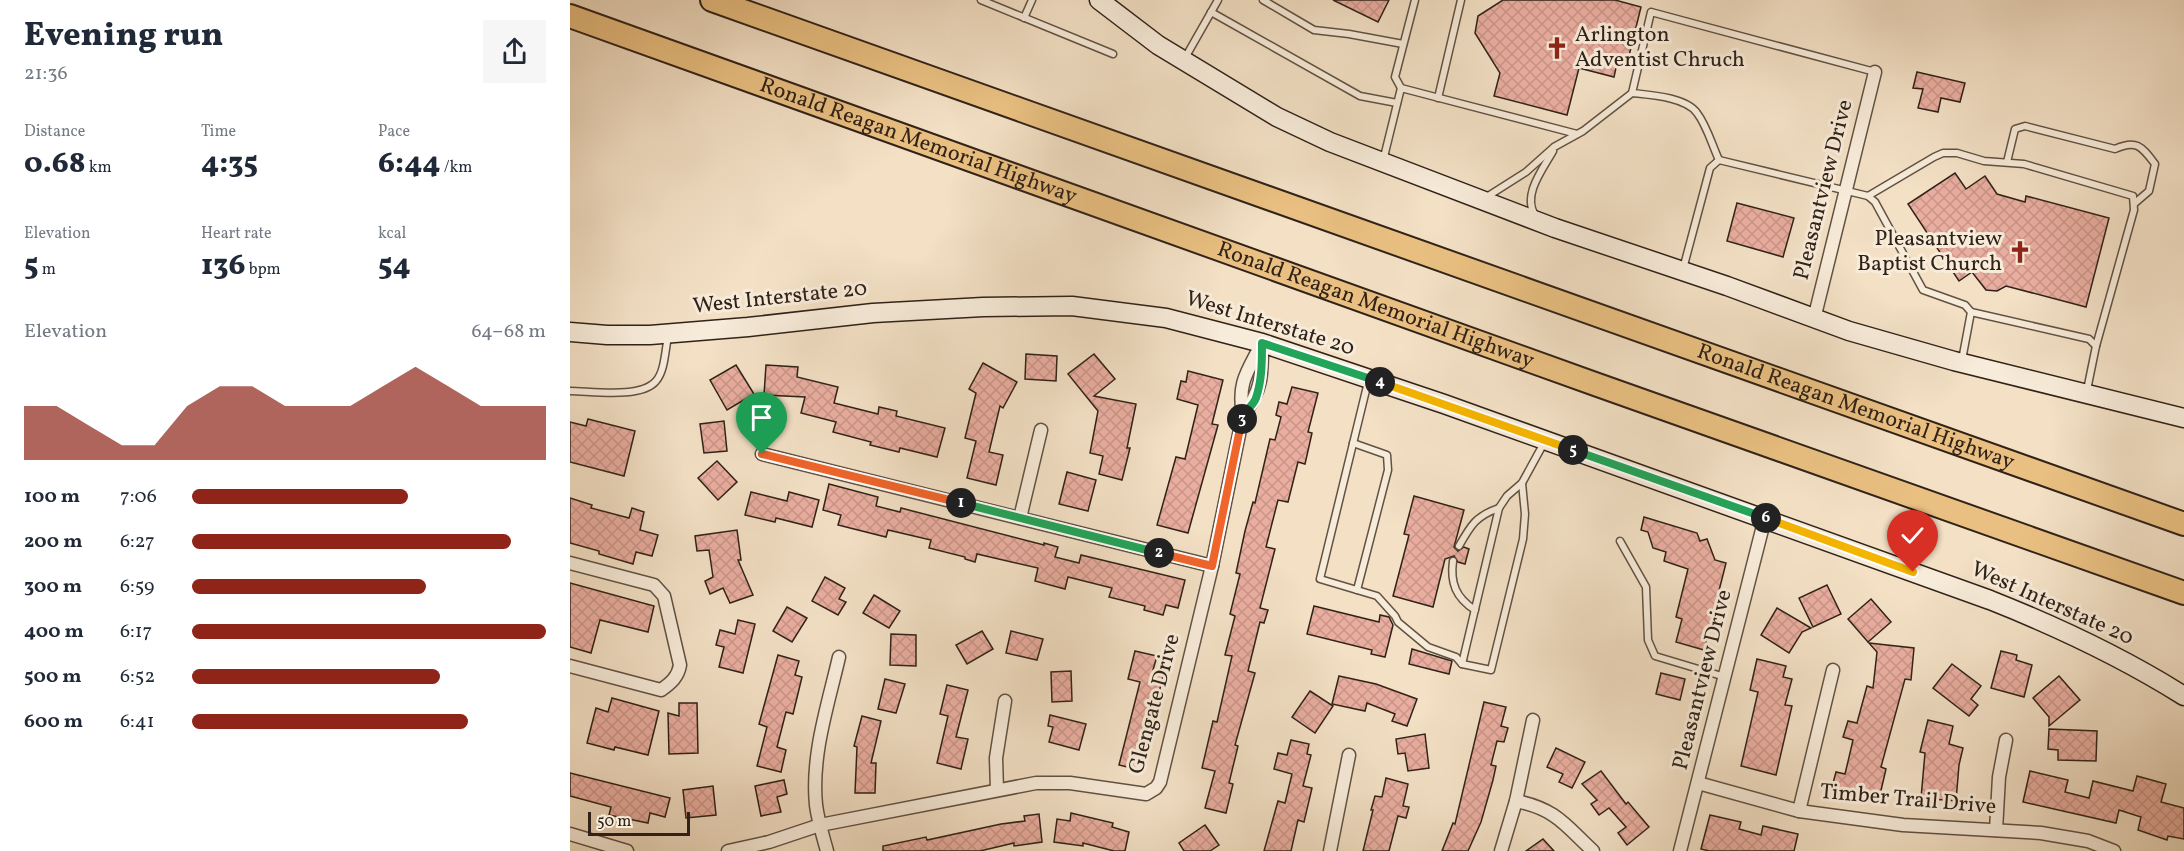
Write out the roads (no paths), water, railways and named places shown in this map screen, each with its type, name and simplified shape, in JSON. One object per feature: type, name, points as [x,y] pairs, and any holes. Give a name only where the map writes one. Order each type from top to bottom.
[{"type":"highway","name":"Ronald Reagan Memorial Highway","points":[[712,0],[2184,524]]},
{"type":"highway","name":"Ronald Reagan Memorial Highway","points":[[570,16],[2184,593]]},
{"type":"main road","points":[[1099,0],[1158,45],[1184,61],[1277,117],[1330,142],[1544,223],[1814,319],[1961,363],[2184,418]]},
{"type":"main road","name":"West Interstate 20","points":[[570,332],[607,335],[669,333],[873,313],[983,308],[1072,306],[1166,318],[1262,343],[1369,379],[1765,518],[1990,600],[2057,627],[2109,653],[2184,696]]},
{"type":"street","name":"Pleasantview Drive","points":[[1814,319],[1875,72]]},
{"type":"street","name":"Glengate Drive","points":[[728,851],[769,842],[820,825],[1036,783],[1070,783],[1146,794],[1156,788],[1160,782],[1212,566],[1243,415],[1240,397],[1244,379],[1262,343]]},
{"type":"street","name":"Glengate Drive","points":[[1243,415],[1255,400],[1262,372],[1262,343]]},
{"type":"street","points":[[1244,379],[1259,384]]},
{"type":"street","points":[[1020,518],[1041,430]]},
{"type":"street","points":[[762,454],[1212,566]]},
{"type":"street","name":"Pleasantview Drive","points":[[1680,851],[1765,518]]},
{"type":"street","points":[[570,563],[654,585],[664,596],[680,664],[679,672],[672,683],[661,690],[570,666]]},
{"type":"street","points":[[827,851],[816,805],[816,765],[820,735],[840,657]]},
{"type":"street","points":[[1799,811],[1833,670]]},
{"type":"street","points":[[997,790],[996,759],[1005,701]]},
{"type":"street","points":[[1501,851],[1516,801],[1533,720]]},
{"type":"street","points":[[1995,830],[1999,777],[2006,740]]},
{"type":"street","points":[[1330,851],[1349,755]]},
{"type":"street","name":"Timber Trail Drive","points":[[1698,783],[1799,811],[1903,825],[2041,833],[2088,841],[2114,851]]},
{"type":"street","points":[[1516,801],[1535,805],[1548,811],[1567,824],[1593,851]]},
{"type":"street","points":[[570,834],[627,851]]},
{"type":"lane","points":[[981,0],[1113,54]]},
{"type":"lane","points":[[1024,18],[1032,0]]},
{"type":"lane","points":[[1184,61],[1218,0]]},
{"type":"lane","points":[[1263,0],[1314,30],[1403,44]]},
{"type":"lane","points":[[1383,162],[1401,88],[1395,77],[1415,0]]},
{"type":"lane","points":[[1438,98],[1461,0]]},
{"type":"lane","points":[[1211,12],[1360,96],[1397,103]]},
{"type":"lane","points":[[1482,200],[1526,172],[1554,147],[1577,134],[1632,93],[1651,12],[1875,72]]},
{"type":"lane","points":[[1401,88],[1577,134]]},
{"type":"lane","points":[[1632,93],[1664,97],[1683,103],[1697,111],[1719,160]]},
{"type":"lane","points":[[2007,162],[2015,129],[2025,126],[2115,149],[2128,143],[2142,147],[2155,164],[2149,191],[2134,203]]},
{"type":"lane","points":[[1544,223],[1532,211],[1531,195],[1554,147]]},
{"type":"lane","points":[[1868,196],[1943,153],[1957,153],[1984,161],[2024,164],[2133,196],[2134,203],[2096,346],[2086,394]]},
{"type":"lane","points":[[1719,160],[1868,196],[1875,202],[1923,290],[1965,306],[1971,312],[2089,339],[2096,346]]},
{"type":"lane","points":[[1682,271],[1710,168],[1719,160]]},
{"type":"lane","points":[[1961,363],[1971,312]]},
{"type":"lane","points":[[570,391],[617,392],[646,388],[656,382],[661,372],[669,333]]},
{"type":"lane","points":[[1369,379],[1320,579],[1377,596],[1398,622],[1428,647],[1456,657],[1462,664],[1491,670],[1522,539],[1525,514],[1522,483]]},
{"type":"lane","points":[[1462,664],[1499,508],[1507,496],[1522,483],[1545,440]]},
{"type":"lane","points":[[1353,443],[1388,455],[1388,470],[1357,590]]},
{"type":"lane","points":[[1459,546],[1471,525],[1484,513],[1499,508]]},
{"type":"lane","points":[[1620,541],[1646,586],[1648,640],[1655,656],[1725,677]]},
{"type":"lane","points":[[1453,561],[1452,573],[1459,598],[1475,610]]},
{"type":"place","name":"Arlington Adventist Chruch","points":[[1557,48]]},
{"type":"place","name":"Pleasantview Baptist Church","points":[[2020,252]]}]
